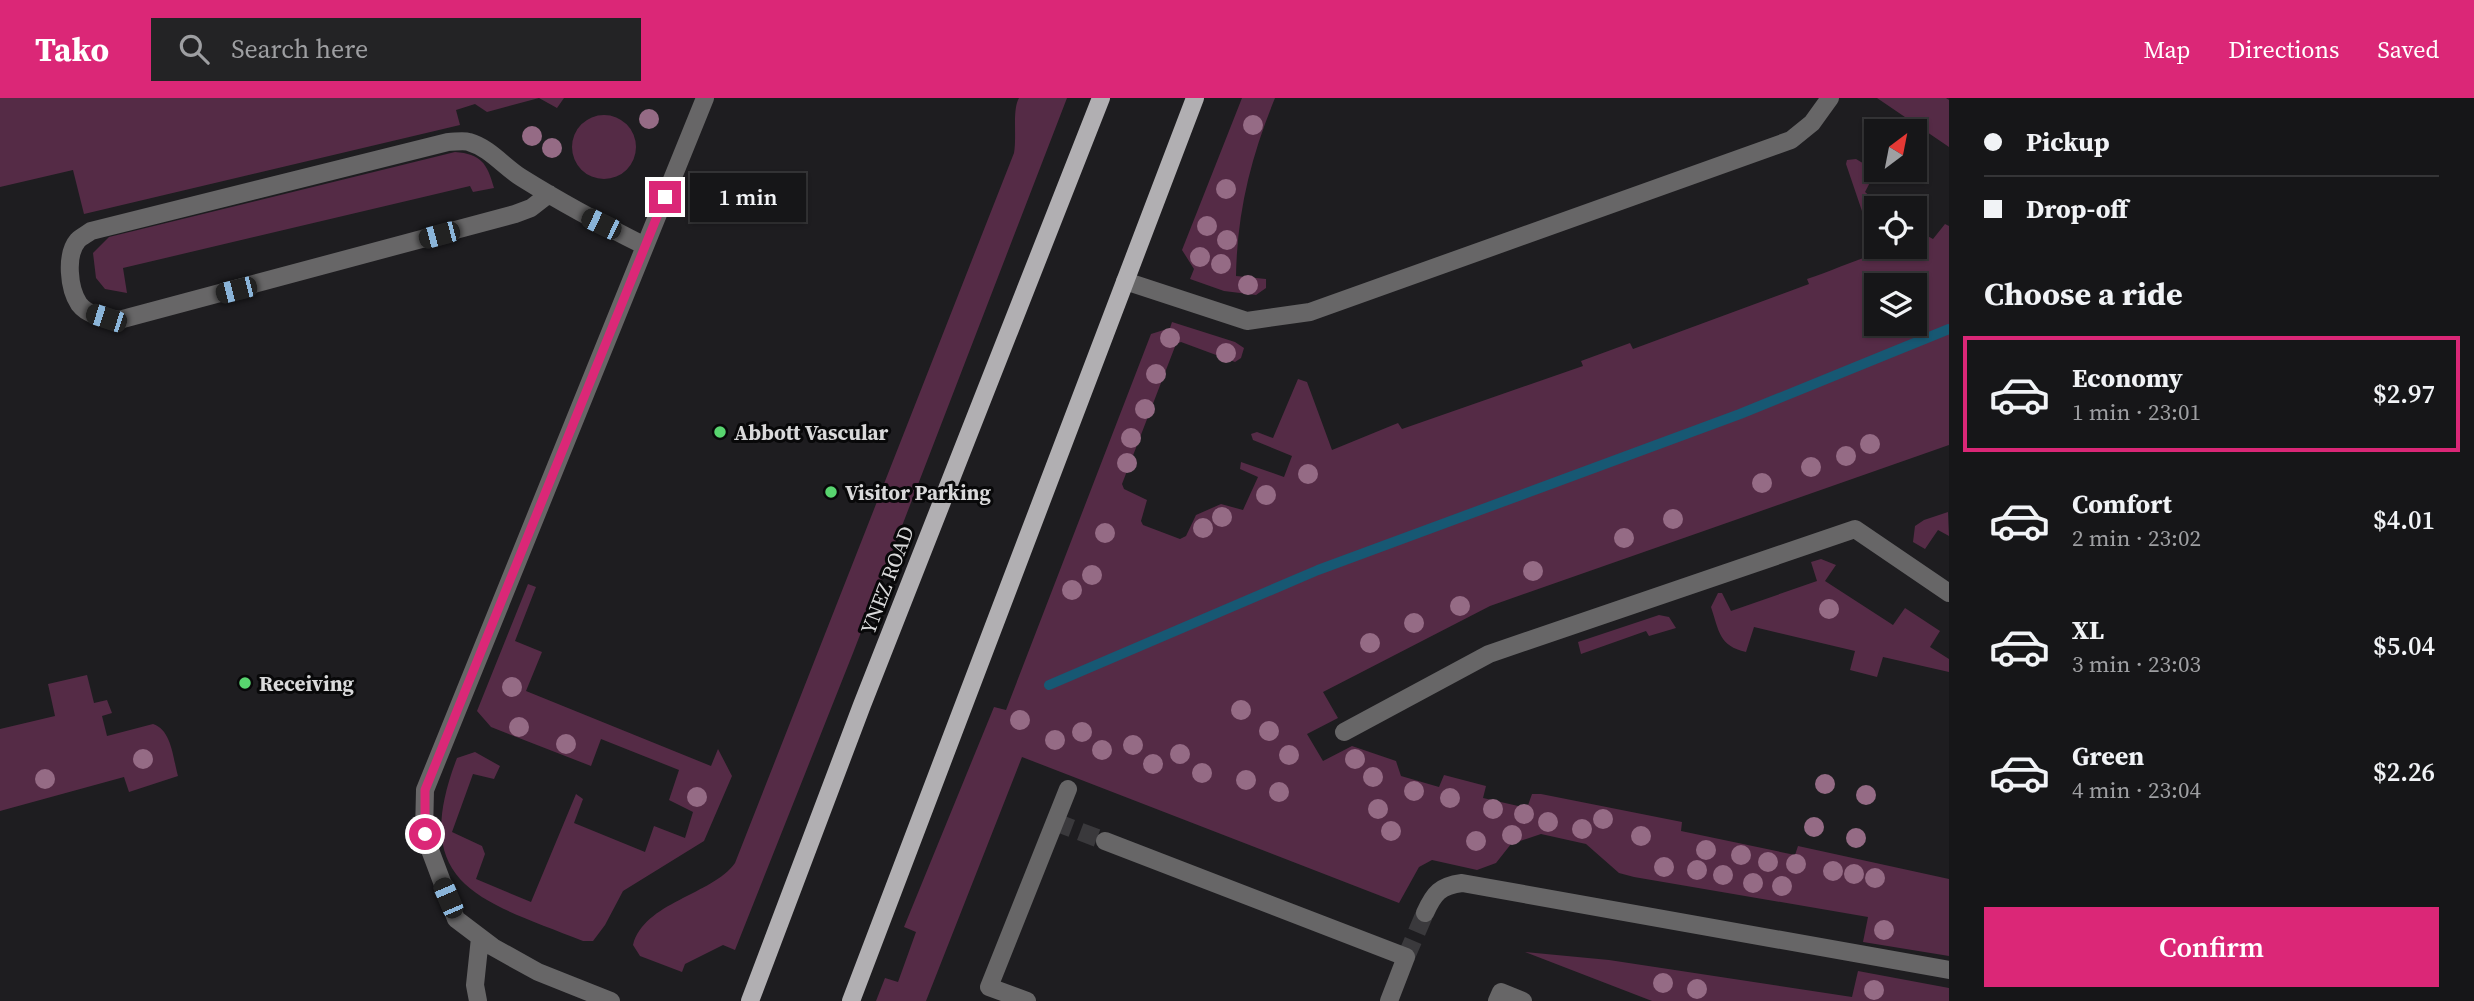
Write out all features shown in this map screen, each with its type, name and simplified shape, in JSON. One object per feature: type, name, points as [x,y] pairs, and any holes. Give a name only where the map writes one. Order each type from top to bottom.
[{"type":"main road","name":"YNEZ ROAD","points":[[750,1001],[862,705],[1101,98]]},
{"type":"main road","points":[[851,1001],[1195,98]]},
{"type":"lane","points":[[611,1001],[538,972],[480,938],[456,919],[425,834],[425,790],[705,98]]},
{"type":"lane","points":[[1125,281],[1247,321],[1310,312],[1791,141],[1812,123],[1830,98]]},
{"type":"lane","points":[[549,194],[531,208],[516,214],[119,320],[91,313],[79,303],[72,281],[71,254],[78,240],[91,231],[448,142],[467,141],[486,149],[518,175],[549,194],[579,214],[645,246]]},
{"type":"lane","points":[[1344,732],[1489,654],[1855,529],[1949,593]]},
{"type":"lane","points":[[1027,1001],[989,987],[1068,789]]},
{"type":"lane","points":[[1105,841],[1406,957],[1389,1001]]},
{"type":"lane","points":[[1425,913],[1432,897],[1442,886],[1462,883],[1949,970]]},
{"type":"lane","points":[[478,1001],[475,985],[480,938]]},
{"type":"lane","points":[[1497,1001],[1501,992],[1523,1001]]},
{"type":"shaded area","points":[[0,98],[539,98],[487,112],[475,104],[456,110],[460,125],[84,214],[73,170],[0,187]]},
{"type":"shaded area","points":[[539,98],[564,98],[557,108]]},
{"type":"shaded area","points":[[1019,98],[1067,98],[853,653],[735,950],[723,945],[685,964],[682,972],[640,956],[633,945],[640,930],[650,919],[711,883],[735,863],[1014,153]]},
{"type":"shaded area","points":[[1242,98],[1275,98],[1252,163],[1239,230],[1236,276],[1266,279],[1266,288],[1256,295],[1224,291],[1190,279],[1194,269],[1182,250]]},
{"type":"shaded area","points":[[1877,98],[1949,100],[1949,147],[1927,132],[1927,119],[1908,119]]},
{"type":"shaded area","points":[[604,115],[622,121],[630,129],[636,147],[630,165],[622,173],[604,179],[586,173],[578,165],[572,147],[578,129],[586,121]]},
{"type":"shaded area","points":[[455,152],[471,155],[482,161],[494,188],[473,192],[470,186],[123,268],[127,293],[105,289],[96,278],[93,253],[109,237]]},
{"type":"shaded area","points":[[1856,159],[1864,164],[1864,182],[1870,182],[1865,192],[1870,196],[1864,196],[1864,217],[1846,164],[1847,160]]},
{"type":"shaded area","points":[[1945,224],[1949,226],[1949,445],[1490,606],[1323,692],[1338,718],[1307,734],[1323,761],[1352,746],[1396,761],[1401,776],[1439,787],[1444,775],[1486,786],[1483,798],[1527,808],[1532,794],[1541,794],[1682,822],[1681,831],[1795,855],[1798,846],[1949,879],[1949,956],[1863,942],[1868,917],[1619,873],[1586,844],[1541,834],[1511,844],[1496,863],[1477,870],[1432,860],[1419,867],[1399,903],[1022,757],[926,1001],[876,1001],[885,978],[898,982],[916,932],[904,927],[994,707],[1006,710],[1151,334],[1170,328],[1172,322],[1235,342],[1244,348],[1241,358],[1235,362],[1181,342],[1176,344],[1122,484],[1124,489],[1147,500],[1141,521],[1143,525],[1180,539],[1186,536],[1196,515],[1221,504],[1243,510],[1258,477],[1240,469],[1241,462],[1284,477],[1292,456],[1253,440],[1251,434],[1257,432],[1273,438],[1298,379],[1307,382],[1332,450],[1398,423],[1402,429],[1583,366],[1581,361],[1630,343],[1633,349],[1809,284],[1807,279],[1864,258],[1927,259],[1927,236],[1933,239]]},
{"type":"shaded area","points":[[1948,512],[1949,536],[1938,530],[1925,549],[1913,542],[1915,526]]},
{"type":"shaded area","points":[[1821,559],[1836,565],[1825,581],[1893,625],[1905,608],[1940,631],[1930,647],[1949,659],[1949,672],[1883,657],[1877,677],[1850,670],[1855,651],[1754,627],[1746,652],[1730,646],[1725,641],[1718,630],[1711,607],[1718,593],[1722,593],[1731,611],[1817,581],[1811,562]]},
{"type":"shaded area","points":[[528,584],[536,587],[515,641],[542,652],[526,691],[711,766],[718,749],[732,776],[704,841],[623,891],[593,941],[583,941],[486,900],[464,883],[449,862],[442,836],[444,802],[457,758],[475,752],[500,766],[494,779],[473,774],[452,832],[482,846],[485,854],[476,879],[531,902],[576,794],[583,799],[574,823],[645,852],[654,826],[685,838],[693,812],[669,800],[679,770],[601,739],[591,766],[491,727],[477,711]]},
{"type":"shaded area","points":[[1659,615],[1669,617],[1676,628],[1649,636],[1646,631],[1581,654],[1578,642]]},
{"type":"shaded area","points":[[87,675],[94,703],[107,700],[112,713],[102,716],[107,736],[153,724],[159,727],[171,746],[178,776],[129,792],[124,777],[0,811],[0,729],[55,716],[48,684]]},
{"type":"shaded area","points":[[1525,952],[1609,960],[1852,997],[1858,971],[1949,988],[1949,1001],[1652,1001]]},
{"type":"waterway","points":[[1049,685],[1318,570],[1740,414],[1949,329]]},
{"type":"tunnel","points":[[1055,822],[1105,841]]},
{"type":"tunnel","points":[[1406,957],[1425,913]]},
{"type":"place","name":"Abbott Vascular","points":[[720,432]]},
{"type":"place","name":"Visitor Parking","points":[[831,492]]},
{"type":"place","name":"Receiving","points":[[245,683]]},
{"type":"route","points":[[425,834],[425,790],[665,197]]}]
